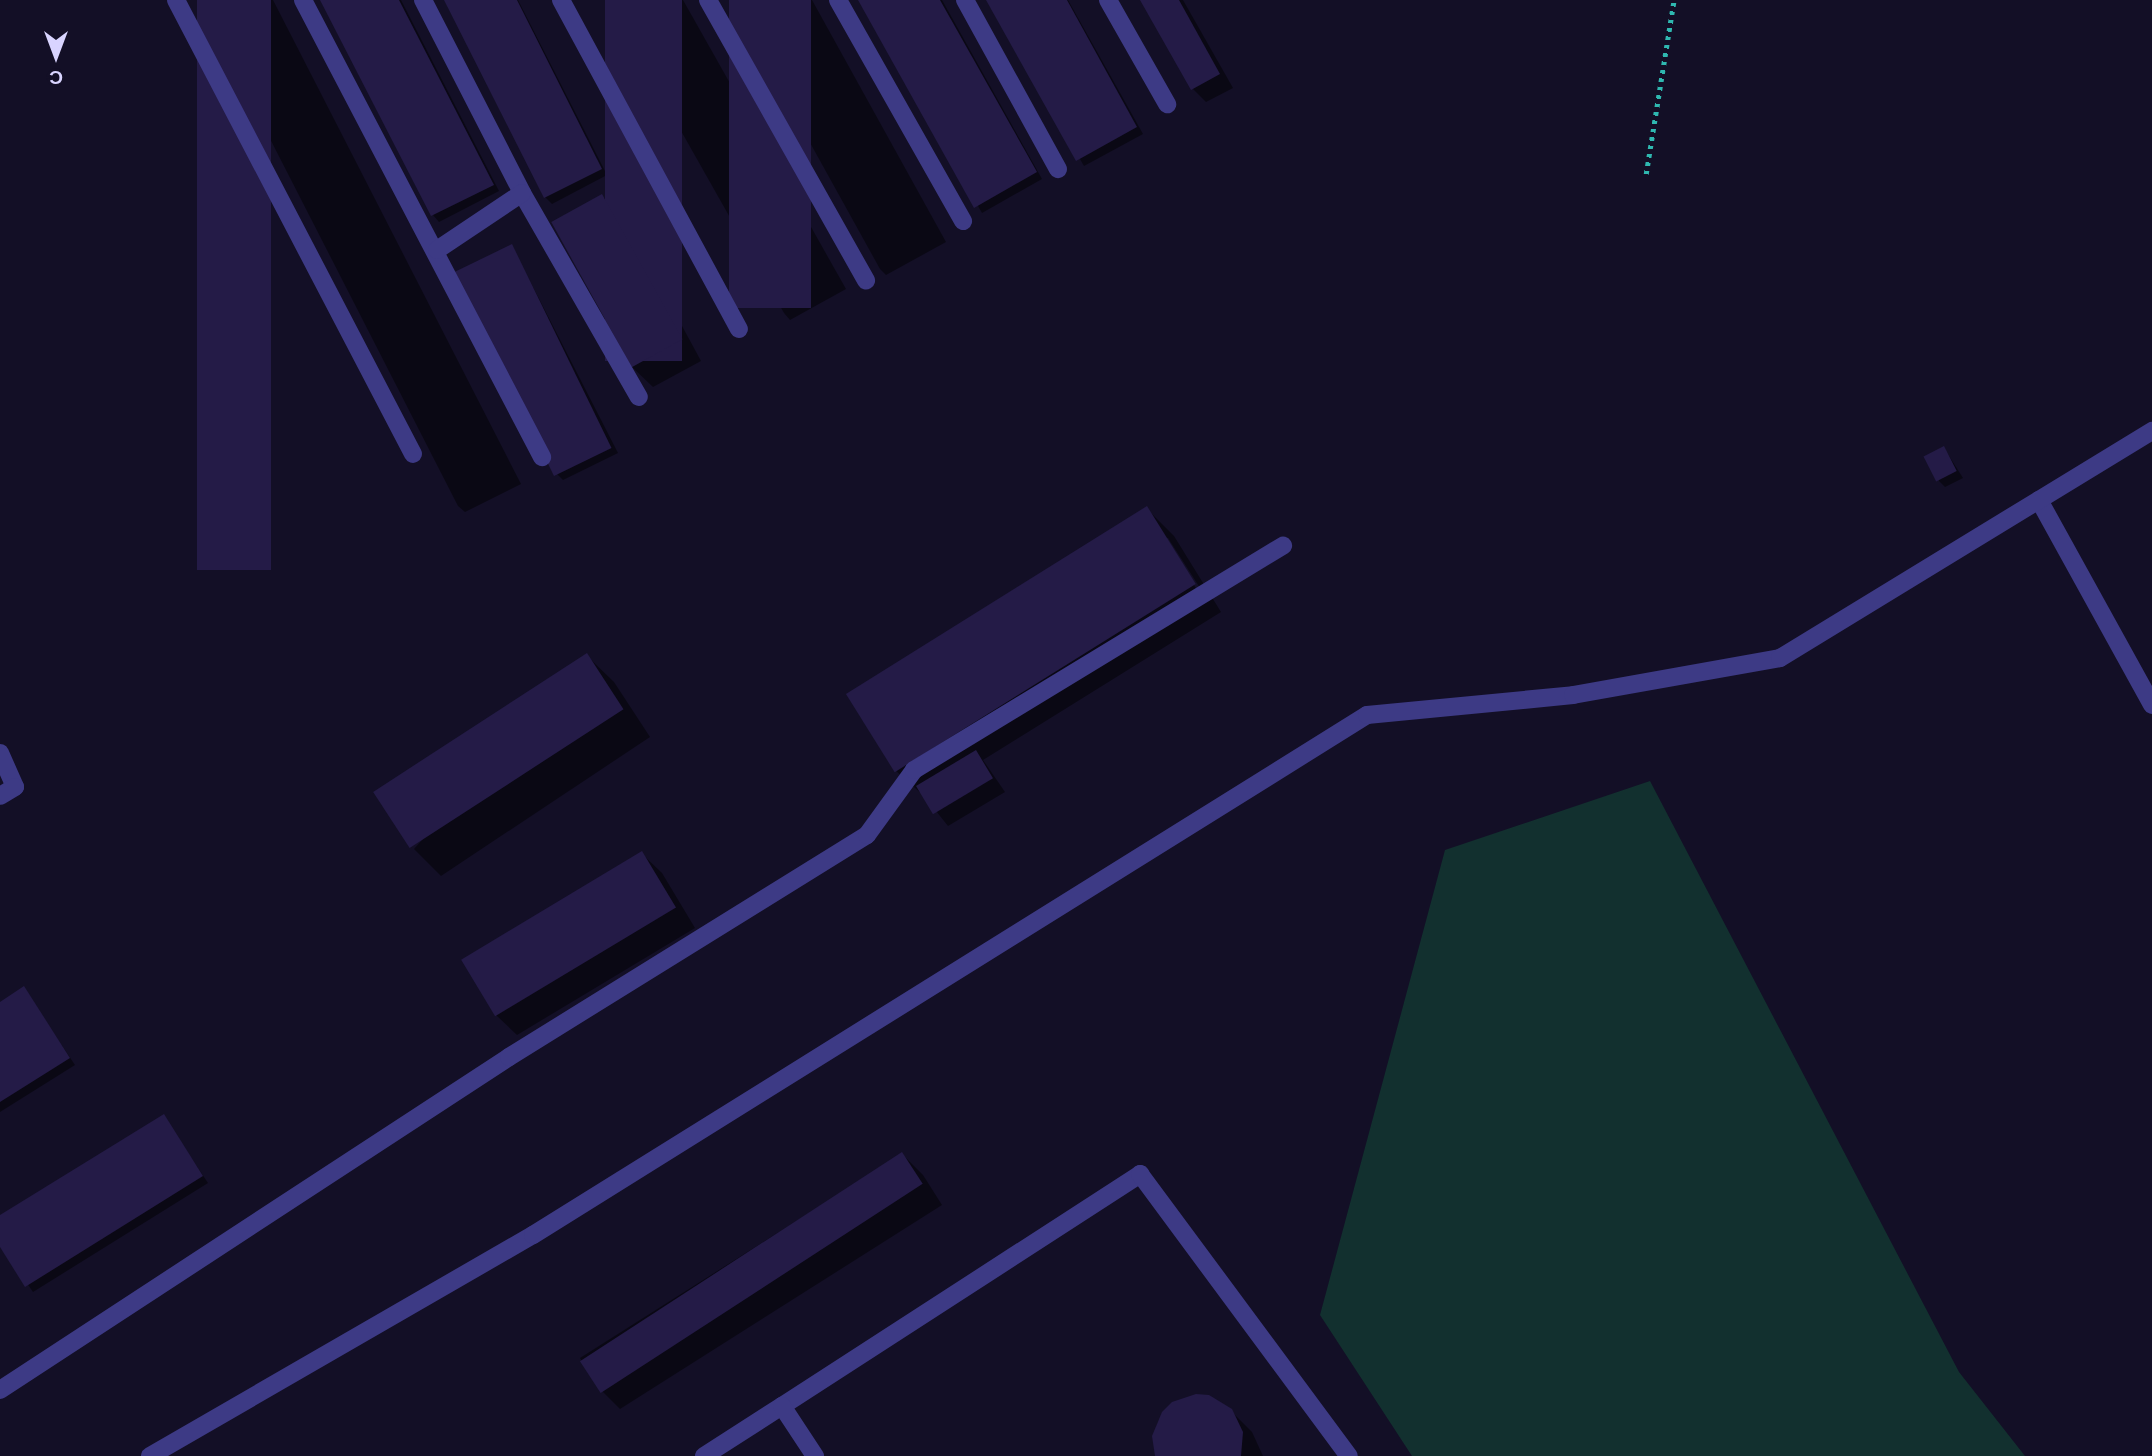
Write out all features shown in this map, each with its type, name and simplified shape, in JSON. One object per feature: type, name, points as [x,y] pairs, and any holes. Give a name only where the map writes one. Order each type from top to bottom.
[{"type":"lane","points":[[176,0],[413,454]]},
{"type":"lane","points":[[303,0],[437,250],[542,457]]},
{"type":"lane","points":[[423,0],[522,194],[639,397]]},
{"type":"lane","points":[[561,0],[739,329]]},
{"type":"lane","points":[[708,0],[866,280]]},
{"type":"lane","points":[[838,0],[963,221]]},
{"type":"lane","points":[[965,0],[1058,169]]},
{"type":"lane","points":[[1108,0],[1167,104]]},
{"type":"lane","points":[[437,250],[522,194]]},
{"type":"lane","points":[[150,1456],[533,1235],[1367,715],[1573,695],[1780,658],[2152,431]]},
{"type":"lane","points":[[2039,500],[2152,705]]},
{"type":"lane","points":[[0,1391],[509,1056],[867,835],[914,770],[1283,547]]},
{"type":"lane","points":[[0,753],[15,787],[0,796]]},
{"type":"lane","points":[[704,1456],[1140,1174],[1349,1456]]},
{"type":"lane","points":[[782,1406],[815,1456]]},
{"type":"path","points":[[1646,174],[1674,0]]},
{"type":"green space","points":[[1650,781],[1959,1372],[2025,1456],[1412,1456],[1320,1315],[1445,850]]},
{"type":"building","points":[[197,0],[271,0],[271,570],[197,570]]},
{"type":"building","points":[[320,0],[399,0],[494,185],[431,216]]},
{"type":"building","points":[[444,0],[517,0],[602,169],[544,198]]},
{"type":"building","points":[[605,0],[682,0],[682,361],[605,361]]},
{"type":"building","points":[[729,0],[811,0],[811,308],[729,308]]},
{"type":"building","points":[[858,0],[940,0],[1037,172],[974,208]]},
{"type":"building","points":[[986,0],[1067,0],[1137,127],[1076,161]]},
{"type":"building","points":[[1140,0],[1179,0],[1220,74],[1191,90]]},
{"type":"building","points":[[602,194],[682,339],[632,367],[551,222]]},
{"type":"building","points":[[512,244],[612,448],[554,476],[454,272]]},
{"type":"building","points":[[1944,446],[1957,471],[1936,481],[1924,456]]},
{"type":"building","points":[[1147,506],[1196,584],[895,772],[846,694]]},
{"type":"building","points":[[587,653],[623,709],[410,848],[373,792]]},
{"type":"building","points":[[976,750],[993,778],[933,814],[916,786]]},
{"type":"building","points":[[642,851],[676,908],[495,1016],[461,960]]},
{"type":"building","points":[[24,986],[70,1058],[0,1102],[0,1002]]},
{"type":"building","points":[[164,1114],[203,1176],[25,1287],[0,1247],[0,1215]]},
{"type":"building","points":[[902,1152],[923,1184],[601,1393],[580,1361]]},
{"type":"building","points":[[1196,1394],[1209,1395],[1232,1409],[1243,1432],[1241,1456],[1155,1456],[1152,1436],[1162,1412],[1172,1402]]}]
